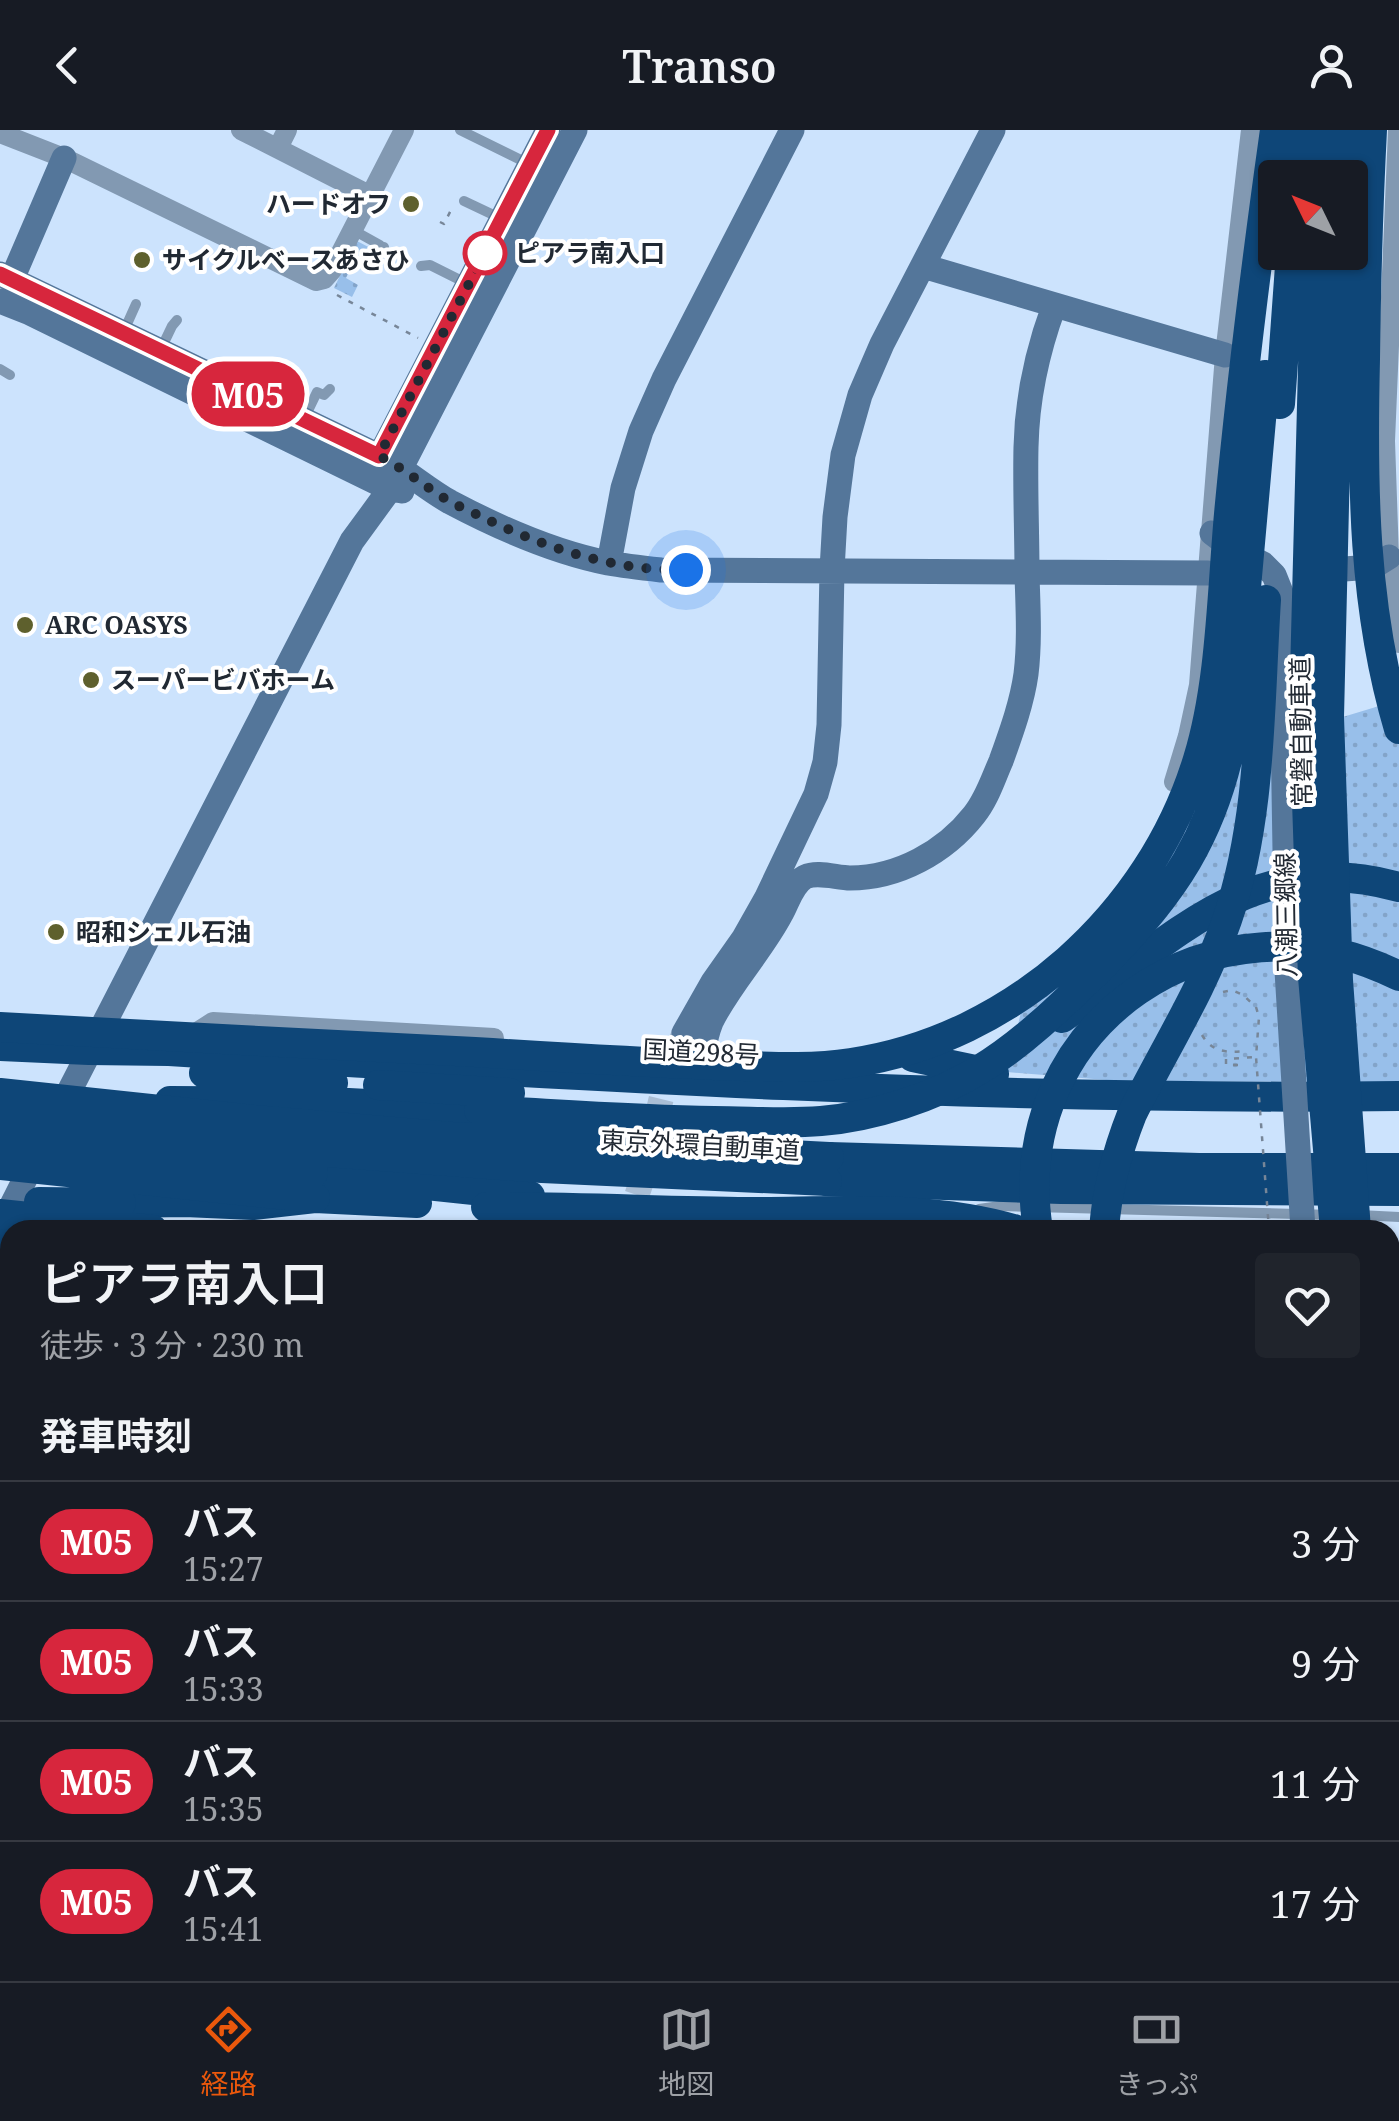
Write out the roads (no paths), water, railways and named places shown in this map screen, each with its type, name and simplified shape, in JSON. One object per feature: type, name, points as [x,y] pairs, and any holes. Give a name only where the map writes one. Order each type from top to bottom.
[{"type":"highway","points":[[0,1027],[694,1064],[821,1066],[874,1059],[928,1043],[1006,1006],[1040,983],[1084,946],[1136,886],[1174,822],[1201,752],[1213,692],[1247,351],[1275,130]]},
{"type":"highway","points":[[1290,160],[1296,130]]},
{"type":"highway","points":[[1296,130],[1296,160]]},
{"type":"highway","points":[[1320,160],[1323,130]]},
{"type":"highway","points":[[1344,160],[1346,130]]},
{"type":"highway","points":[[1372,130],[1364,495],[1375,628],[1399,729]]},
{"type":"highway","points":[[979,1070],[1062,1004],[1147,918],[1178,878],[1212,810],[1232,733],[1275,270]]},
{"type":"highway","points":[[1105,1220],[1106,1197],[1121,1143],[1220,938],[1248,838],[1290,270]]},
{"type":"highway","name":"常磐自動車道","points":[[1316,270],[1304,714],[1313,977],[1345,1219]]},
{"type":"highway","name":"常磐自動車道","points":[[1340,270],[1330,717],[1345,1219]]},
{"type":"highway","points":[[107,1104],[196,1100],[330,1102],[669,1121],[794,1122],[856,1116],[912,1100],[979,1070],[1049,1028],[1182,928],[1246,894],[1294,879],[1321,876],[1374,880],[1399,887]]},
{"type":"highway","points":[[1037,1220],[1037,1154],[1058,1084],[1085,1040],[1122,1001],[1143,986],[1202,958],[1271,946],[1345,954],[1399,976]]},
{"type":"highway","name":"国道298号","points":[[0,1046],[170,1050],[795,1087],[1072,1095],[1399,1096]]},
{"type":"highway","points":[[95,1050],[188,1071],[284,1080],[817,1112],[888,1104],[943,1087]]},
{"type":"highway","points":[[914,1057],[1015,1078],[1072,1095]]},
{"type":"highway","name":"東京外環自動車道","points":[[0,1093],[452,1137],[1061,1189],[1395,1208]]},
{"type":"highway","name":"東京外環自動車道","points":[[0,1117],[318,1152],[542,1168],[1399,1168]]},
{"type":"highway","points":[[0,1142],[593,1220]]},
{"type":"highway","points":[[0,1165],[753,1220]]},
{"type":"highway","points":[[0,1200],[252,1206],[314,1185]]},
{"type":"highway","points":[[486,1207],[913,1212],[974,1220]]},
{"type":"highway","points":[[0,1214],[57,1220]]},
{"type":"street","points":[[240,130],[283,139],[370,195]]},
{"type":"street","points":[[0,133],[64,158],[219,241],[316,280],[332,270],[404,130]]},
{"type":"street","points":[[6,1220],[352,541],[469,284],[548,130]]},
{"type":"street","points":[[385,472],[574,130]]},
{"type":"street","points":[[609,563],[624,488],[641,431],[792,130]]},
{"type":"street","points":[[684,1032],[766,899],[816,794],[826,762],[829,725],[832,570],[843,455],[860,395],[882,344],[992,130]]},
{"type":"street","points":[[1398,130],[1385,441],[1388,558],[1399,643]]},
{"type":"street","points":[[170,1050],[213,1022],[814,1060],[914,1057],[970,1041],[1011,1015],[1082,934],[1147,843],[1172,788],[1194,711],[1204,635],[1225,356],[1250,138],[1397,153]]},
{"type":"street","points":[[4,285],[64,158]]},
{"type":"street","points":[[924,266],[1225,356]]},
{"type":"street","points":[[4,285],[122,334],[304,420],[385,472]]},
{"type":"street","points":[[4,285],[30,313],[528,538],[578,556],[661,570],[1208,573]]},
{"type":"street","points":[[704,1052],[714,1018],[762,947],[795,886],[816,874],[854,878],[904,868],[951,840],[990,790],[1025,678],[1029,642],[1026,443],[1040,344],[1054,306]]},
{"type":"street","points":[[1212,533],[1274,575],[1284,600]]},
{"type":"street","points":[[1284,600],[1294,579],[1313,571],[1373,567],[1388,558]]},
{"type":"street","name":"八潮三郷線","points":[[1284,600],[1282,728],[1287,972],[1302,1220]]},
{"type":"lane","points":[[460,130],[530,165]]},
{"type":"lane","points":[[462,205],[502,219]]},
{"type":"lane","points":[[352,230],[382,246],[376,262]]},
{"type":"lane","points":[[436,254],[426,265],[469,284]]},
{"type":"lane","points":[[122,334],[136,304]]},
{"type":"lane","points":[[160,352],[177,320]]},
{"type":"lane","points":[[304,420],[317,392],[324,394],[330,388]]},
{"type":"lane","points":[[966,1220],[976,1210],[1000,1206],[1395,1208]]},
{"type":"tunnel","points":[[628,1220],[664,1087],[684,1033]]},
{"type":"place","name":"ハードオフ","points":[[411,204]]},
{"type":"place","name":"ピアラ南入口","points":[[485,253]]},
{"type":"place","name":"サイクルベースあさひ","points":[[142,260]]},
{"type":"place","name":"ARC OASYS","points":[[25,625]]},
{"type":"place","name":"スーパービバホーム","points":[[91,680]]},
{"type":"place","name":"昭和シェル石油","points":[[56,932]]}]
